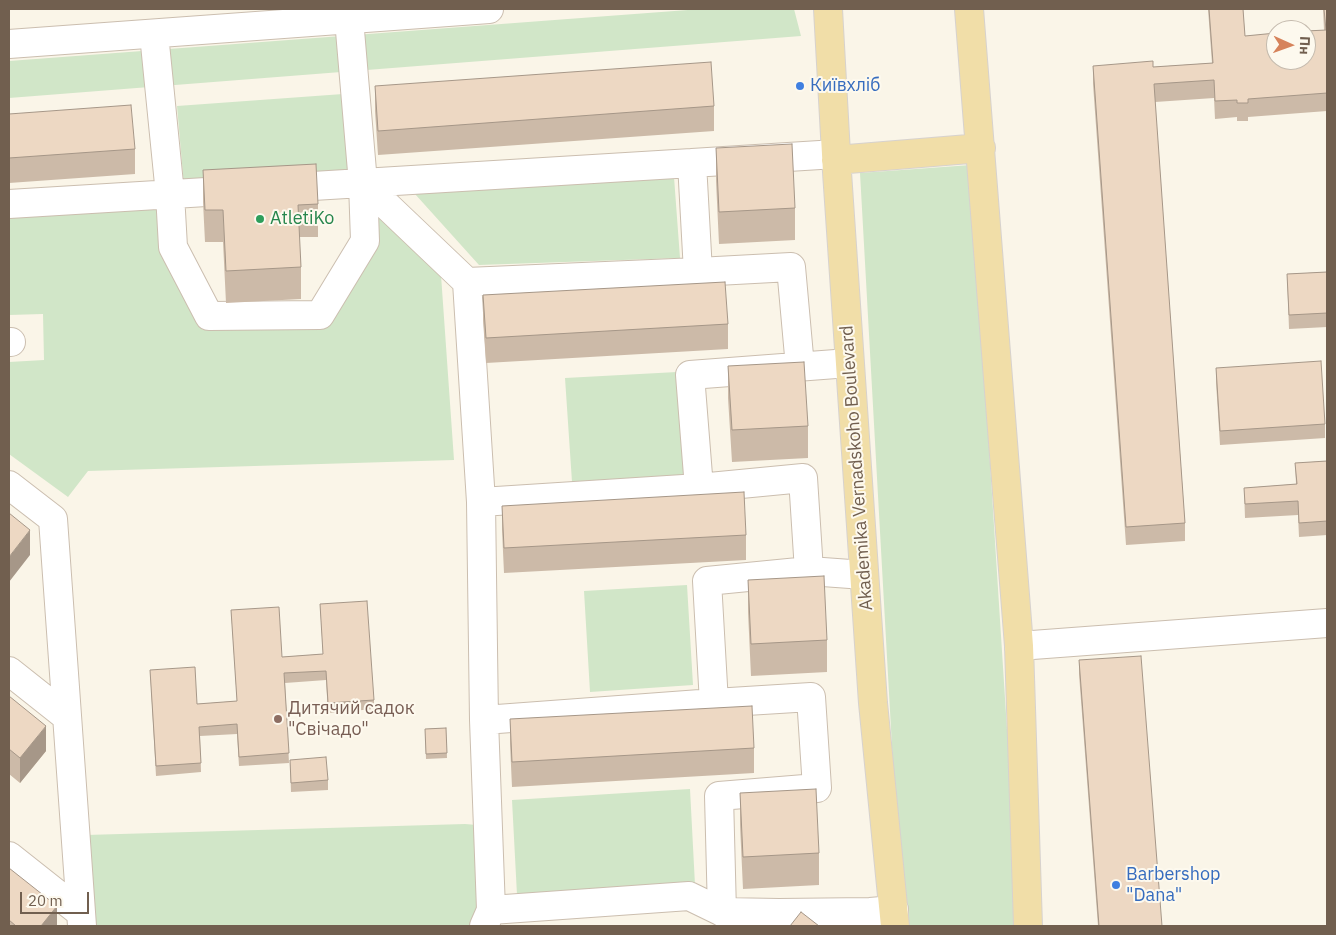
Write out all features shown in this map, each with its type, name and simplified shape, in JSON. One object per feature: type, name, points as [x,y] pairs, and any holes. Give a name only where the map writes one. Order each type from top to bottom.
[{"type":"main road","name":"Akademika Vernadskoho Boulevard","points":[[828,9],[849,363],[874,713],[894,918]]},
{"type":"main road","points":[[969,9],[1019,646],[1028,926]]},
{"type":"main road","points":[[836,157],[981,148]]},
{"type":"street","points":[[9,44],[489,9]]},
{"type":"street","points":[[154,34],[170,194],[173,247],[209,316],[320,315],[365,241],[363,183],[349,19]]},
{"type":"street","points":[[9,204],[692,163],[836,157]]},
{"type":"street","points":[[692,163],[698,272]]},
{"type":"street","points":[[363,183],[467,282],[481,502],[488,918],[689,896],[722,912],[774,920],[870,912],[894,918]]},
{"type":"street","points":[[467,282],[791,267],[800,367]]},
{"type":"street","points":[[698,488],[690,375],[849,363]]},
{"type":"street","points":[[481,502],[698,488],[803,478],[809,571]]},
{"type":"street","points":[[9,486],[53,519],[81,919]]},
{"type":"street","points":[[714,703],[708,580],[809,571],[864,575]]},
{"type":"street","points":[[1019,646],[1327,623]]},
{"type":"street","points":[[9,672],[67,716]]},
{"type":"street","points":[[484,720],[811,697],[817,788],[719,796],[722,912]]},
{"type":"street","points":[[9,856],[81,919]]},
{"type":"green space","points":[[701,9],[794,9],[801,36],[9,98],[9,61]]},
{"type":"green space","points":[[343,94],[349,173],[184,186],[177,106]]},
{"type":"green space","points":[[971,165],[1019,918],[1014,926],[902,926],[860,173]]},
{"type":"green space","points":[[674,177],[680,258],[479,265],[415,194]]},
{"type":"green space","points":[[157,203],[162,255],[203,330],[327,325],[377,208],[441,275],[454,460],[88,471],[68,497],[9,454],[9,362],[44,360],[43,314],[9,315],[9,212]]},
{"type":"green space","points":[[677,372],[684,475],[572,482],[565,378]]},
{"type":"green space","points":[[687,585],[693,685],[590,692],[584,591]]},
{"type":"green space","points":[[690,789],[695,885],[517,895],[512,800]]},
{"type":"green space","points":[[477,825],[476,910],[470,926],[93,926],[86,835]]},
{"type":"building","points":[[1209,9],[1243,9],[1245,36],[1266,34],[1266,70],[1316,70],[1316,30],[1326,30],[1324,9],[1327,9],[1327,93],[1248,99],[1248,103],[1237,103],[1237,100],[1215,101],[1214,80],[1154,84],[1185,523],[1126,527],[1093,66],[1153,61],[1153,67],[1213,63]]},
{"type":"building","points":[[711,62],[714,106],[378,131],[375,86]]},
{"type":"building","points":[[131,105],[135,149],[9,158],[9,114]]},
{"type":"building","points":[[792,144],[795,208],[719,212],[716,148]]},
{"type":"building","points":[[316,164],[318,204],[298,205],[301,267],[226,271],[223,210],[205,210],[203,170]]},
{"type":"building","points":[[1327,272],[1327,313],[1289,315],[1287,274]]},
{"type":"building","points":[[725,282],[728,324],[486,338],[483,295]]},
{"type":"building","points":[[1321,361],[1325,424],[1220,431],[1216,368]]},
{"type":"building","points":[[804,362],[808,426],[732,430],[728,366]]},
{"type":"building","points":[[1327,461],[1327,521],[1299,523],[1298,501],[1245,504],[1244,488],[1297,484],[1295,463]]},
{"type":"building","points":[[744,492],[746,535],[504,548],[502,506]]},
{"type":"building","points":[[9,513],[30,530],[9,557]]},
{"type":"building","points":[[824,576],[827,640],[751,644],[748,580]]},
{"type":"building","points":[[367,601],[374,700],[328,703],[326,671],[284,673],[289,753],[239,757],[237,724],[199,727],[201,763],[156,766],[150,670],[195,667],[197,704],[237,701],[231,610],[279,607],[282,657],[323,654],[320,604]]},
{"type":"building","points":[[1141,656],[1162,926],[1099,926],[1079,660]]},
{"type":"building","points":[[9,696],[46,726],[20,758],[9,749]]},
{"type":"building","points":[[752,706],[754,748],[512,762],[510,719]]},
{"type":"building","points":[[446,728],[447,753],[426,754],[425,729]]},
{"type":"building","points":[[326,757],[328,780],[291,783],[290,760]]},
{"type":"building","points":[[816,789],[819,853],[743,857],[740,793]]},
{"type":"building","points":[[9,868],[57,906],[41,926],[16,926],[9,920]]},
{"type":"building","points":[[801,912],[819,926],[790,926]]},
{"type":"place","name":"Київхліб","points":[[800,86]]},
{"type":"place","name":"AtletiKo","points":[[260,219]]},
{"type":"place","name":"Дитячий садок \"Свічадо\"","points":[[278,719]]},
{"type":"place","name":"Barbershop \"Dana\"","points":[[1116,885]]}]
